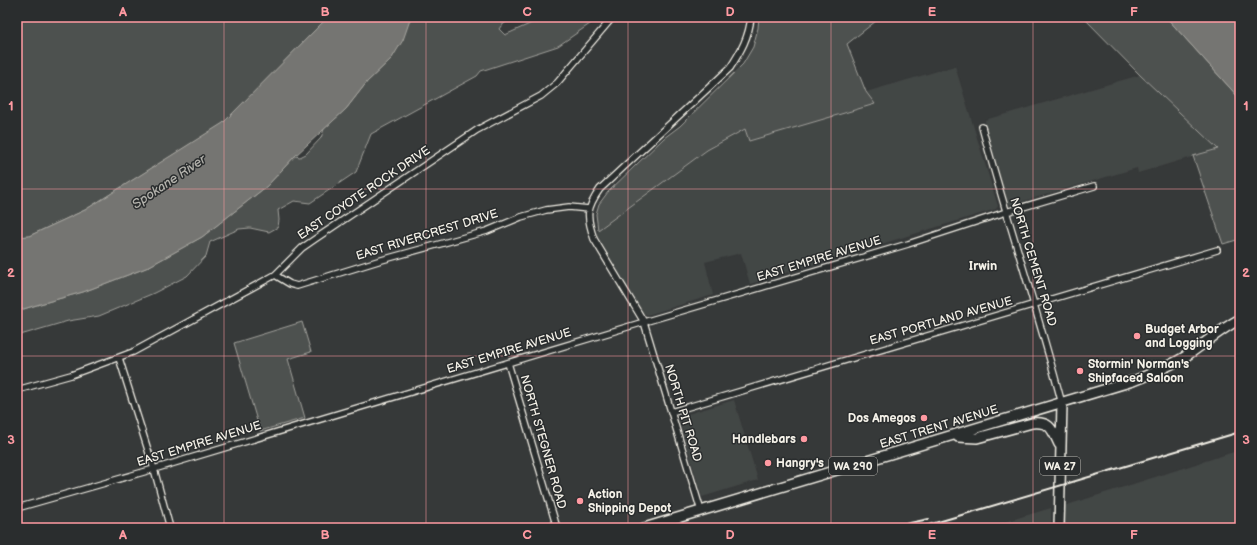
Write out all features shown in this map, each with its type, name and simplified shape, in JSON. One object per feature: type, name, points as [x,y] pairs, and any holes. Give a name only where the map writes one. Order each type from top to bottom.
[{"type":"main road","name":"EAST TRENT AVENUE","points":[[1230,324],[1240,313]]},
{"type":"main road","name":"EAST TRENT AVENUE","points":[[644,528],[1062,404],[1133,381],[1160,370],[1185,356],[1230,324],[1240,319]]},
{"type":"main road","name":"WA 27","points":[[1059,528],[1062,404]]},
{"type":"main road","points":[[952,436],[977,438],[1040,422],[1048,424],[1053,430],[1060,447]]},
{"type":"street","name":"EAST COYOTE ROCK DRIVE","points":[[17,390],[71,375],[133,352],[275,275],[302,248],[321,234],[477,130],[541,96],[557,83],[613,17]]},
{"type":"street","points":[[644,322],[594,239],[589,224],[588,209],[600,189],[730,68],[743,48],[751,17]]},
{"type":"street","name":"NORTH CEMENT ROAD","points":[[982,127],[1062,404]]},
{"type":"street","name":"EAST EMPIRE AVENUE","points":[[17,508],[154,469],[908,244],[1006,212],[1094,186]]},
{"type":"street","name":"EAST RIVERCREST DRIVE","points":[[275,275],[290,284],[297,286],[378,261],[487,231],[521,217],[546,210],[569,208],[588,209]]},
{"type":"street","name":"EAST PORTLAND AVENUE","points":[[671,412],[1217,250]]},
{"type":"street","name":"NORTH PIT ROAD","points":[[644,322],[700,511]]},
{"type":"street","points":[[119,358],[154,469],[170,528]]},
{"type":"street","name":"NORTH STEGNER ROAD","points":[[508,363],[557,528]]},
{"type":"shaded area","points":[[17,17],[328,17],[224,123],[85,210],[29,236],[17,237]]},
{"type":"shaded area","points":[[411,17],[513,17],[499,29],[505,35],[545,17],[600,17],[558,46],[481,71],[477,76],[371,134],[356,172],[310,203],[294,201],[278,210],[278,227],[269,232],[250,228],[239,229],[210,242],[206,256],[187,276],[154,293],[99,316],[68,321],[17,336],[17,311],[83,292],[146,268],[202,237],[267,186],[295,156],[300,157],[306,154],[321,138],[324,129],[346,109],[367,82],[392,58]]},
{"type":"shaded area","points":[[759,17],[881,17],[847,44],[866,92],[875,104],[749,141],[745,129],[707,150],[598,230],[596,214],[599,204],[608,192],[664,138],[680,126],[743,64],[753,47]]},
{"type":"shaded area","points":[[1083,17],[1166,17],[1240,99],[1240,239],[1223,244],[1193,156],[1218,149],[1140,75]]},
{"type":"shaded area","points":[[955,66],[998,206],[996,209],[750,284],[741,253],[705,262],[713,295],[647,315],[642,312],[596,234],[598,230],[707,150],[745,129],[750,141],[875,104],[866,92]]},
{"type":"shaded area","points":[[1140,75],[1219,149],[1138,173],[1137,168],[1010,205],[1006,202],[986,132],[985,120]]},
{"type":"shaded area","points":[[302,322],[311,352],[288,359],[305,418],[260,431],[234,343]]},
{"type":"shaded area","points":[[734,400],[758,480],[702,497],[678,417]]},
{"type":"shaded area","points":[[1240,450],[1240,528],[1065,528],[1064,506]]},
{"type":"shaded area","points":[[1051,508],[1051,528],[985,528]]},
{"type":"water","name":"Spokane River","points":[[328,17],[411,17],[403,40],[392,58],[367,82],[346,109],[295,156],[267,186],[202,237],[146,268],[83,292],[17,311],[17,237],[29,236],[85,210],[223,123]]},
{"type":"water","points":[[1166,17],[1240,17],[1240,99]]},
{"type":"railway","points":[[918,528],[1240,432]]},
{"type":"railway","points":[[886,528],[929,519]]},
{"type":"place","name":"Budget Arbor and Logging","points":[[1137,336]]},
{"type":"place","name":"Stormin' Norman's Shipfaced Saloon","points":[[1080,371]]},
{"type":"place","name":"Dos Amegos","points":[[924,418]]},
{"type":"place","name":"Handlebars","points":[[804,439]]},
{"type":"place","name":"Hangry's","points":[[768,463]]},
{"type":"place","name":"Action Shipping Depot","points":[[580,501]]},
{"type":"district","name":"Irwin","points":[[983,266]]}]
